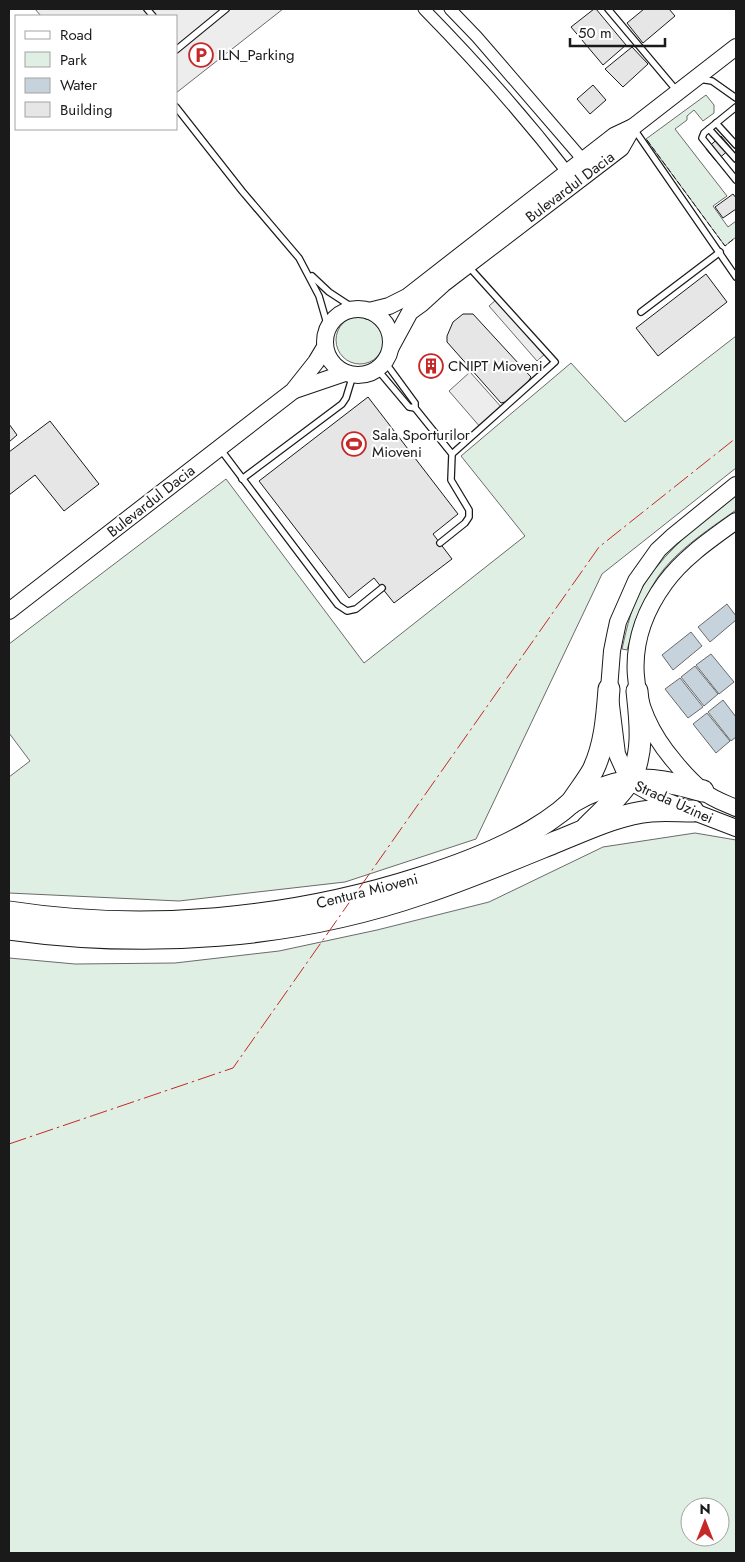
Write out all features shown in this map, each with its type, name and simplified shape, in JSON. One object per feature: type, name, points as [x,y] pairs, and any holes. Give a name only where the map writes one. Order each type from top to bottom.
[{"type":"highway","points":[[571,803],[592,770],[598,755],[603,740],[610,689]]},
{"type":"highway","points":[[583,830],[604,811],[629,781],[636,763],[640,736],[637,690]]},
{"type":"highway","name":"Centura Mioveni","points":[[9,912],[120,922],[197,920],[263,913],[320,904],[420,878],[449,876],[493,850],[532,831],[571,803],[629,781],[652,781],[703,791]]},
{"type":"highway","name":"Centura Mioveni","points":[[9,929],[89,937],[135,938],[238,933],[312,924],[377,907],[449,876],[583,830],[652,811],[693,811]]},
{"type":"main road","name":"Bulevardul Dacia","points":[[384,359],[410,312],[443,284],[622,148],[633,127],[736,47]]},
{"type":"main road","points":[[349,374],[336,367],[329,358],[325,348],[325,337],[328,327],[335,318],[344,312],[389,306],[408,296],[614,136],[633,127]]},
{"type":"main road","points":[[293,391],[349,374],[369,373],[384,359],[390,335],[386,325],[379,316],[362,310]]},
{"type":"main road","points":[[293,391],[325,348]]},
{"type":"main road","name":"Bulevardul Dacia","points":[[9,611],[293,391]]},
{"type":"main road","name":"Strada Uzinei","points":[[736,485],[658,550],[636,581],[618,622],[612,651],[610,689],[617,754],[629,781],[663,800],[736,828]]},
{"type":"main road","name":"Strada Uzinei","points":[[736,521],[679,568],[656,596],[646,616],[636,647],[635,663],[637,690],[651,728],[661,744],[682,771],[703,791],[736,808]]},
{"type":"street","points":[[424,9],[463,49],[568,173]]},
{"type":"street","points":[[450,9],[477,37],[584,161]]},
{"type":"lane","points":[[178,48],[226,9]]},
{"type":"lane","points":[[608,9],[678,93]]},
{"type":"lane","points":[[695,79],[712,81],[736,98]]},
{"type":"lane","points":[[725,89],[736,91]]},
{"type":"lane","points":[[736,107],[703,134],[702,140],[736,180]]},
{"type":"lane","points":[[178,109],[305,268],[329,292],[362,310]]},
{"type":"lane","points":[[716,123],[736,145]]},
{"type":"lane","points":[[633,127],[736,277]]},
{"type":"lane","points":[[709,129],[736,160],[726,168]]},
{"type":"lane","points":[[640,312],[720,252]]},
{"type":"lane","points":[[452,454],[555,362],[468,266]]},
{"type":"lane","points":[[305,268],[319,296],[328,327]]},
{"type":"lane","points":[[384,359],[409,407],[415,408]]},
{"type":"lane","points":[[384,359],[415,403],[415,408],[452,454],[451,480],[469,510],[469,517],[465,523],[440,542]]},
{"type":"lane","points":[[242,479],[342,404],[346,398],[349,374]]},
{"type":"lane","points":[[219,448],[338,605],[347,611],[356,609],[382,588]]},
{"type":"green space","points":[[706,95],[714,105],[714,113],[703,121],[694,110],[687,116],[687,120],[675,129],[727,196],[713,206],[728,227],[736,221],[736,237],[725,246],[646,139]]},
{"type":"green space","points":[[360,316],[369,318],[377,323],[382,331],[384,340],[382,349],[377,357],[369,362],[360,364],[351,362],[343,357],[338,349],[336,340],[338,331],[343,323],[351,318]]},
{"type":"green space","points":[[736,336],[736,468],[602,574],[476,839],[345,882],[179,901],[9,893],[9,777],[30,761],[9,733],[9,644],[226,479],[364,663],[525,536],[461,456],[571,363],[625,422]]},
{"type":"green space","points":[[736,494],[736,510],[690,543],[660,574],[641,608],[627,650],[622,649],[630,615],[645,583],[654,570],[675,546]]},
{"type":"green space","points":[[695,833],[736,840],[736,1553],[9,1553],[9,958],[75,964],[175,963],[279,951],[377,930],[489,902],[603,847]]},
{"type":"shaded area","name":"ILN_Parking","points":[[35,9],[283,9],[178,91],[178,15],[40,15]]},
{"type":"shaded area","points":[[498,298],[546,353],[537,361],[489,306]]},
{"type":"shaded area","points":[[470,372],[503,409],[481,428],[449,391]]},
{"type":"water","points":[[727,604],[736,616],[736,620],[710,642],[698,627]]},
{"type":"water","points":[[691,632],[702,646],[673,670],[662,655]]},
{"type":"water","points":[[711,654],[734,682],[719,694],[696,665]]},
{"type":"water","points":[[695,666],[718,694],[704,706],[681,677]]},
{"type":"water","points":[[680,678],[703,707],[688,718],[665,689]]},
{"type":"water","points":[[723,700],[736,717],[736,737],[731,741],[708,712]]},
{"type":"water","points":[[707,713],[730,741],[716,753],[693,724]]},
{"type":"building","points":[[594,9],[626,45],[603,65],[571,27]]},
{"type":"building","points":[[644,9],[669,9],[675,16],[643,43],[627,23]]},
{"type":"building","points":[[632,47],[648,64],[623,87],[605,69]]},
{"type":"building","points":[[593,85],[606,100],[590,114],[577,99]]},
{"type":"building","points":[[721,136],[731,148],[716,161],[706,149]]},
{"type":"building","points":[[733,194],[736,198],[736,209],[723,218],[715,207]]},
{"type":"building","points":[[706,274],[727,302],[658,356],[636,328]]},
{"type":"building","points":[[463,314],[473,314],[531,377],[519,393],[505,402],[501,403],[447,342],[447,336],[453,322]]},
{"type":"building","name":"CNIPT Mioveni","points":[[431,356],[439,359],[442,367],[439,375],[431,378],[423,375],[420,367],[423,359]]},
{"type":"building","points":[[368,397],[458,514],[433,534],[452,559],[394,603],[374,578],[349,598],[259,481]]},
{"type":"building","points":[[50,421],[99,484],[64,511],[35,475],[9,495],[9,452]]},
{"type":"building","points":[[9,424],[17,435],[9,442]]},
{"type":"fence","points":[[647,140],[725,246],[736,237]]},
{"type":"power","points":[[9,1144],[233,1068],[599,547],[736,438]]},
{"type":"place","name":"ILN_Parking","points":[[201,55]]},
{"type":"place","name":"CNIPT Mioveni","points":[[431,366]]},
{"type":"place","name":"Sala Sporturilor Mioveni","points":[[354,444]]}]
